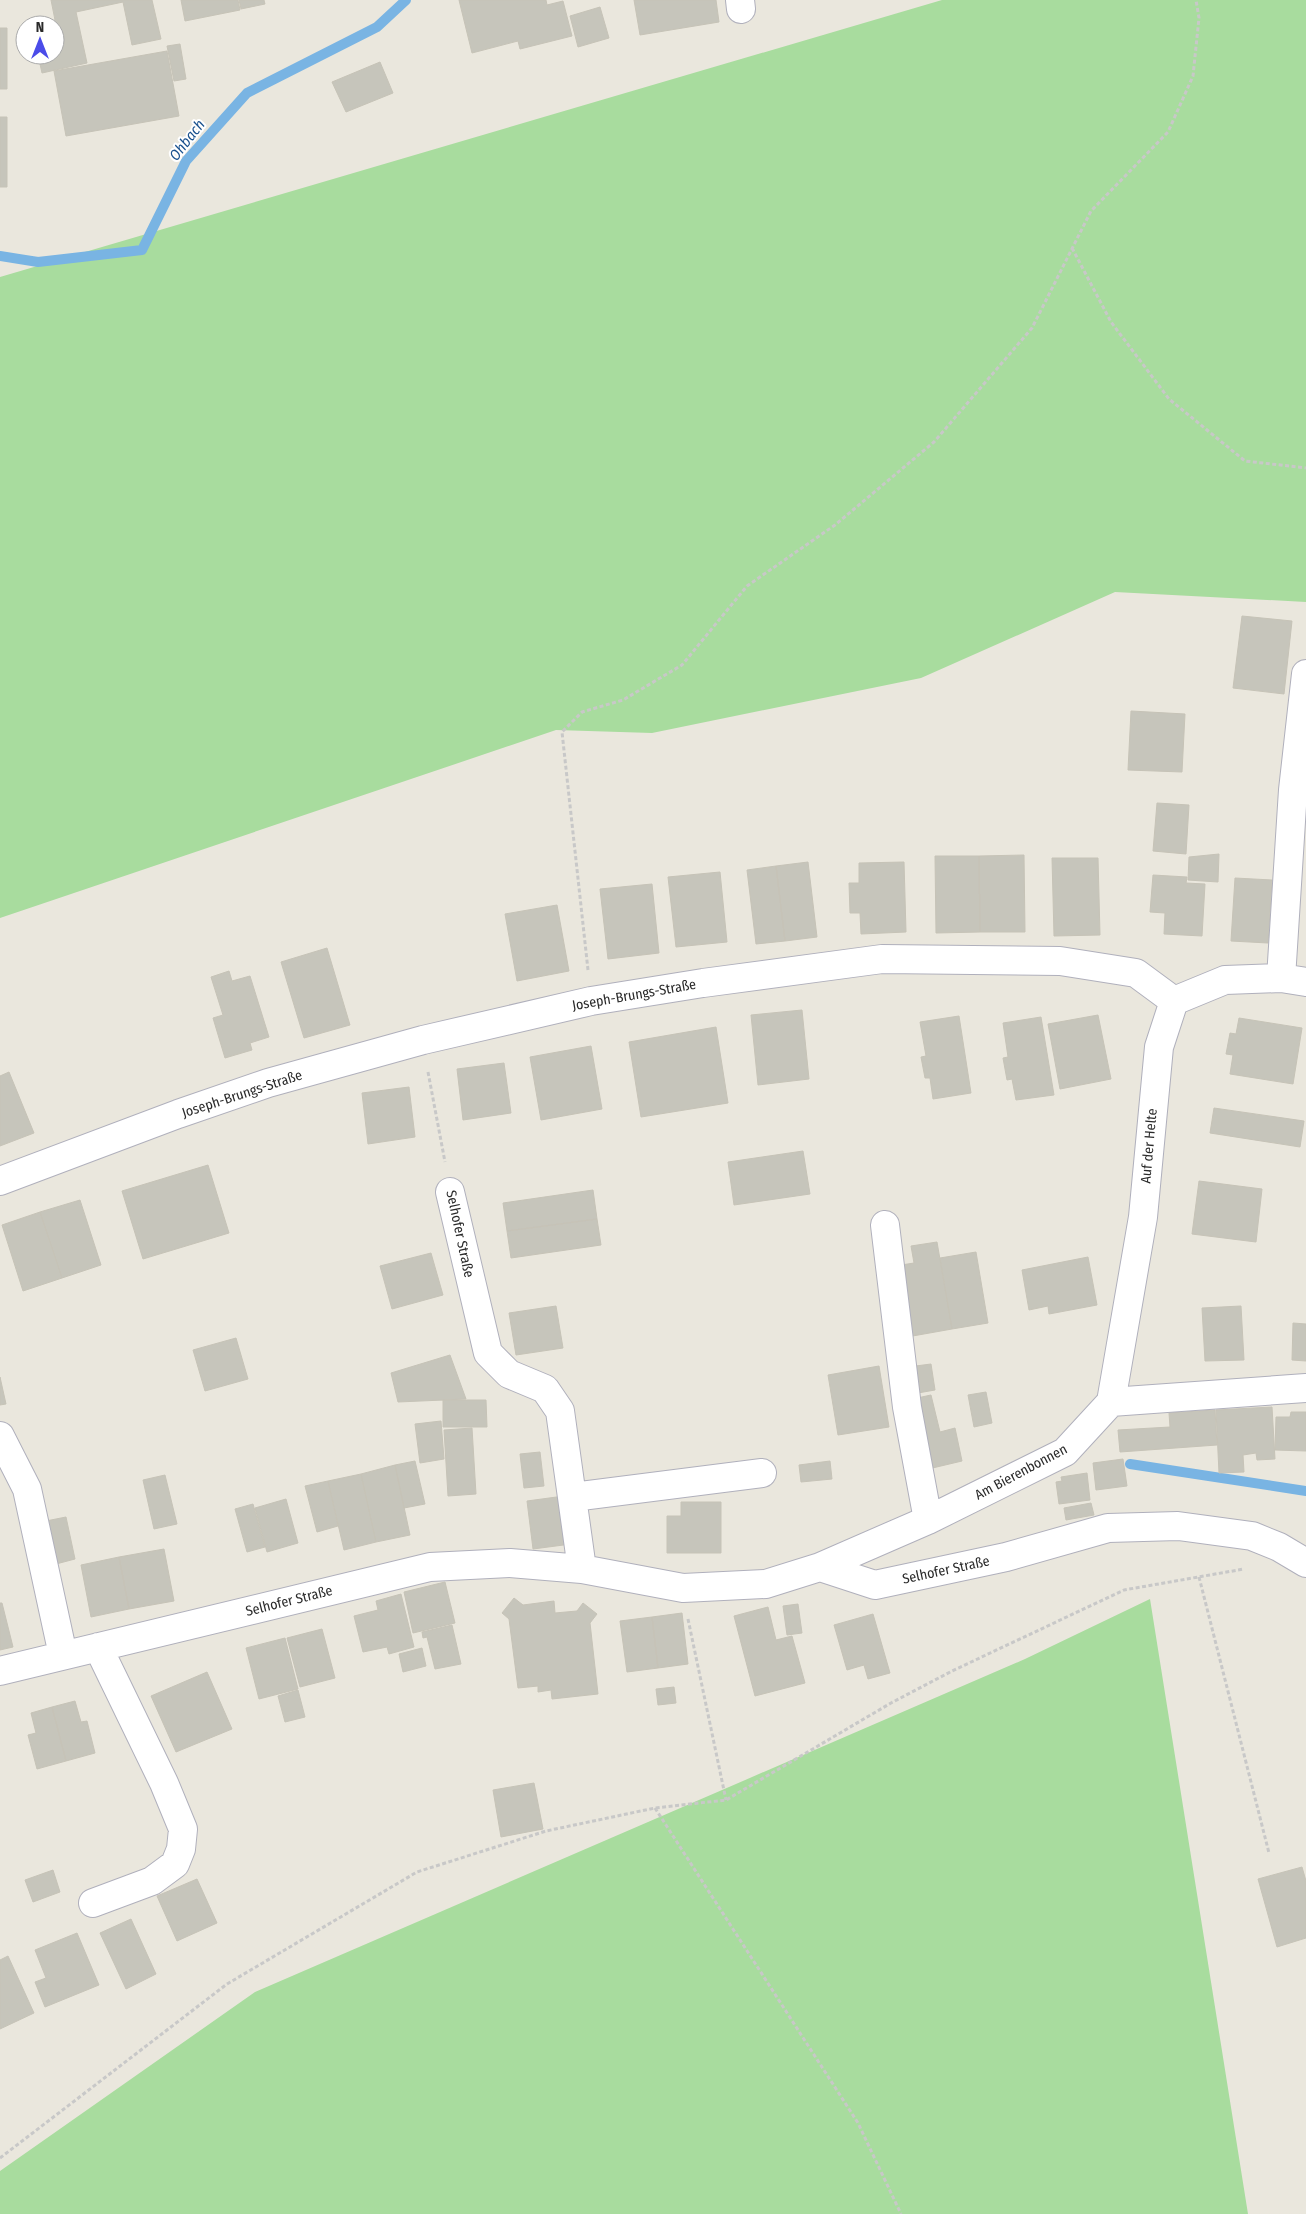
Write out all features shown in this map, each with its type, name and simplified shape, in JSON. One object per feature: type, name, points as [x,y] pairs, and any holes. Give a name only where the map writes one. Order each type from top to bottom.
[{"type":"street","points":[[1174,1001],[1225,980],[1293,980],[1293,790],[1306,674]]},
{"type":"street","name":"Joseph-Brungs-Straße","points":[[0,1181],[178,1114],[268,1084],[423,1040],[591,1001],[703,983],[892,959],[1060,961],[1136,973],[1174,1001]]},
{"type":"street","name":"Auf der Helte","points":[[1111,1402],[1143,1217],[1159,1047],[1174,1001]]},
{"type":"street","name":"Selhofer Straße","points":[[450,1192],[488,1352],[509,1374],[545,1389],[560,1411],[582,1569]]},
{"type":"street","points":[[885,1225],[907,1407],[928,1520]]},
{"type":"street","points":[[1111,1402],[1306,1388]]},
{"type":"street","name":"Am Bierenbonnen","points":[[820,1567],[928,1520],[1065,1452],[1111,1402]]},
{"type":"street","points":[[0,1436],[27,1489],[63,1655]]},
{"type":"street","points":[[573,1497],[762,1473]]},
{"type":"street","name":"Selhofer Straße","points":[[0,1671],[430,1567],[510,1563],[582,1569],[683,1588],[766,1584],[820,1567],[875,1585],[1006,1557],[1108,1528],[1178,1526],[1252,1536],[1279,1547],[1306,1563]]},
{"type":"street","points":[[93,1903],[152,1881],[175,1864],[181,1849],[182,1829],[164,1783],[98,1647]]},
{"type":"path","points":[[591,1001],[562,732],[582,712],[623,700],[682,665],[747,586],[835,525],[934,442],[1032,328],[1091,211],[1168,132],[1193,76],[1199,18],[1196,0]]},
{"type":"path","points":[[1072,248],[1111,322],[1169,399],[1245,461],[1306,468]]},
{"type":"path","name":"Selhofer Straße","points":[[423,1040],[450,1192]]},
{"type":"path","points":[[0,2158],[228,1984],[417,1872],[546,1831],[655,1808],[726,1800],[891,1703],[952,1671],[1124,1590],[1254,1567],[1279,1547]]},
{"type":"path","points":[[1199,1577],[1269,1853]]},
{"type":"path","points":[[683,1588],[726,1800]]},
{"type":"path","points":[[655,1808],[858,2123],[901,2214]]},
{"type":"green space","points":[[942,0],[1306,0],[1306,602],[1115,592],[921,678],[652,733],[556,730],[0,918],[0,277]]},
{"type":"green space","points":[[1150,1599],[1248,2214],[0,2214],[0,2171],[255,1992],[1025,1659]]},
{"type":"building","points":[[51,0],[152,0],[161,39],[132,45],[123,2],[76,12],[87,63],[42,73],[40,65],[65,65],[65,15],[54,15]]},
{"type":"building","points":[[181,0],[238,0],[240,10],[185,21]]},
{"type":"building","points":[[239,0],[264,0],[265,4],[241,9]]},
{"type":"building","points":[[459,0],[546,0],[547,5],[563,1],[572,36],[520,49],[518,41],[472,53]]},
{"type":"building","points":[[634,0],[716,0],[719,22],[640,35]]},
{"type":"building","points":[[600,7],[609,38],[578,47],[570,16]]},
{"type":"building","points":[[0,28],[7,28],[7,89],[0,89]]},
{"type":"building","points":[[180,44],[186,79],[174,81],[167,46]]},
{"type":"building","points":[[167,51],[179,116],[66,136],[54,71]]},
{"type":"building","points":[[380,62],[393,93],[346,112],[332,82]]},
{"type":"building","points":[[0,117],[7,117],[7,187],[0,187]]},
{"type":"building","points":[[1242,616],[1292,621],[1284,694],[1233,688]]},
{"type":"building","points":[[1131,711],[1185,714],[1182,772],[1128,770]]},
{"type":"building","points":[[1157,803],[1189,805],[1186,854],[1153,851]]},
{"type":"building","points":[[1219,854],[1218,882],[1188,880],[1189,857]]},
{"type":"building","points":[[1024,855],[1025,932],[980,932],[979,856]]},
{"type":"building","points":[[935,856],[979,856],[980,932],[936,933]]},
{"type":"building","points":[[1052,858],[1098,858],[1100,935],[1054,936]]},
{"type":"building","points":[[808,862],[817,937],[785,941],[776,866]]},
{"type":"building","points":[[904,862],[906,932],[861,934],[860,913],[850,913],[849,883],[859,883],[859,863]]},
{"type":"building","points":[[776,866],[785,941],[756,944],[747,870]]},
{"type":"building","points":[[720,872],[727,942],[676,947],[668,877]]},
{"type":"building","points":[[1153,875],[1187,877],[1186,883],[1205,884],[1202,936],[1164,934],[1165,913],[1150,912]]},
{"type":"building","points":[[1235,878],[1272,880],[1268,943],[1231,941]]},
{"type":"building","points":[[652,884],[659,953],[608,959],[600,889]]},
{"type":"building","points":[[557,905],[569,971],[517,981],[505,914]]},
{"type":"building","points":[[327,948],[350,1025],[304,1038],[281,962]]},
{"type":"building","points":[[229,971],[232,981],[250,976],[269,1037],[250,1043],[252,1050],[225,1058],[213,1018],[223,1015],[211,977]]},
{"type":"building","points":[[802,1010],[809,1079],[758,1085],[751,1015]]},
{"type":"building","points":[[1098,1015],[1111,1079],[1060,1089],[1048,1024]]},
{"type":"building","points":[[959,1016],[971,1093],[933,1099],[930,1078],[925,1078],[921,1057],[926,1056],[920,1022]]},
{"type":"building","points":[[1041,1017],[1054,1095],[1016,1100],[1012,1079],[1007,1080],[1003,1058],[1008,1057],[1003,1023]]},
{"type":"building","points":[[1239,1018],[1302,1028],[1293,1084],[1230,1074],[1233,1055],[1226,1054],[1230,1033],[1236,1034]]},
{"type":"building","points":[[716,1027],[728,1103],[641,1117],[629,1042]]},
{"type":"building","points":[[591,1046],[602,1109],[541,1120],[530,1057]]},
{"type":"building","points":[[504,1063],[511,1113],[463,1120],[457,1069]]},
{"type":"building","points":[[9,1072],[34,1133],[0,1146],[0,1076]]},
{"type":"building","points":[[409,1087],[415,1137],[368,1144],[362,1093]]},
{"type":"building","points":[[1214,1108],[1304,1121],[1300,1147],[1210,1133]]},
{"type":"building","points":[[803,1151],[810,1194],[734,1205],[728,1162]]},
{"type":"building","points":[[208,1165],[229,1233],[143,1259],[122,1191]]},
{"type":"building","points":[[1199,1181],[1262,1189],[1256,1242],[1192,1234]]},
{"type":"building","points":[[593,1190],[597,1219],[507,1231],[503,1203]]},
{"type":"building","points":[[80,1200],[101,1265],[62,1278],[40,1212]]},
{"type":"building","points":[[40,1212],[62,1278],[23,1291],[2,1225]]},
{"type":"building","points":[[597,1219],[601,1245],[511,1258],[507,1231]]},
{"type":"building","points":[[937,1242],[952,1329],[907,1337],[895,1266],[914,1263],[911,1246]]},
{"type":"building","points":[[976,1252],[988,1323],[952,1329],[940,1258]]},
{"type":"building","points":[[431,1253],[443,1295],[392,1309],[380,1266]]},
{"type":"building","points":[[1088,1257],[1097,1305],[1049,1314],[1048,1306],[1029,1310],[1022,1270]]},
{"type":"building","points":[[556,1306],[563,1348],[516,1355],[509,1313]]},
{"type":"building","points":[[1241,1306],[1244,1360],[1205,1361],[1202,1308]]},
{"type":"building","points":[[1293,1323],[1306,1324],[1306,1361],[1292,1360]]},
{"type":"building","points":[[236,1338],[248,1379],[205,1391],[193,1350]]},
{"type":"building","points":[[450,1355],[466,1399],[398,1402],[391,1373]]},
{"type":"building","points":[[931,1364],[935,1390],[912,1394],[908,1367]]},
{"type":"building","points":[[879,1366],[889,1427],[838,1435],[828,1375]]},
{"type":"building","points":[[0,1377],[6,1404],[0,1405]]},
{"type":"building","points":[[986,1392],[992,1423],[974,1427],[968,1395]]},
{"type":"building","points":[[931,1395],[940,1432],[955,1428],[962,1461],[924,1470],[908,1400]]},
{"type":"building","points":[[443,1400],[486,1400],[487,1427],[443,1427]]},
{"type":"building","points":[[1272,1407],[1275,1459],[1257,1460],[1256,1453],[1243,1455],[1244,1472],[1219,1473],[1216,1410]]},
{"type":"building","points":[[1215,1410],[1217,1445],[1120,1452],[1118,1430],[1170,1427],[1169,1413]]},
{"type":"building","points":[[1291,1412],[1306,1412],[1306,1451],[1275,1450],[1276,1417],[1290,1417]]},
{"type":"building","points":[[441,1421],[444,1459],[420,1463],[415,1424]]},
{"type":"building","points":[[472,1428],[476,1494],[448,1496],[444,1430]]},
{"type":"building","points":[[540,1452],[544,1486],[524,1488],[520,1454]]},
{"type":"building","points":[[1123,1459],[1127,1486],[1096,1490],[1093,1463]]},
{"type":"building","points":[[415,1461],[425,1504],[404,1508],[395,1465]]},
{"type":"building","points":[[830,1461],[832,1479],[801,1482],[799,1465]]},
{"type":"building","points":[[395,1465],[410,1535],[376,1542],[361,1474]]},
{"type":"building","points":[[1087,1473],[1090,1500],[1059,1504],[1056,1482],[1062,1481],[1061,1477]]},
{"type":"building","points":[[361,1474],[376,1542],[344,1550],[328,1481]]},
{"type":"building","points":[[165,1475],[177,1524],[154,1529],[143,1480]]},
{"type":"building","points":[[328,1481],[338,1526],[317,1532],[305,1486]]},
{"type":"building","points":[[564,1496],[571,1544],[533,1549],[527,1501]]},
{"type":"building","points":[[286,1499],[298,1543],[267,1552],[255,1508]]},
{"type":"building","points":[[681,1502],[721,1502],[721,1553],[667,1553],[667,1516],[681,1516]]},
{"type":"building","points":[[1091,1503],[1094,1515],[1066,1520],[1064,1508]]},
{"type":"building","points":[[253,1504],[265,1547],[247,1552],[235,1509]]},
{"type":"building","points":[[66,1517],[75,1559],[56,1564],[46,1521]]},
{"type":"building","points":[[164,1549],[174,1601],[129,1609],[119,1557]]},
{"type":"building","points":[[119,1557],[129,1609],[91,1617],[81,1565]]},
{"type":"building","points":[[445,1582],[455,1623],[413,1633],[404,1592]]},
{"type":"building","points":[[401,1594],[414,1647],[389,1654],[387,1647],[363,1652],[354,1616],[378,1610],[376,1601]]},
{"type":"building","points":[[514,1598],[523,1605],[554,1601],[555,1613],[577,1611],[583,1603],[597,1614],[590,1623],[598,1694],[552,1699],[551,1690],[538,1692],[538,1686],[518,1688],[509,1619],[502,1613]]},
{"type":"building","points":[[0,1603],[2,1603],[13,1647],[0,1650]]},
{"type":"building","points":[[798,1604],[802,1633],[787,1635],[783,1606]]},
{"type":"building","points":[[768,1607],[776,1640],[792,1636],[805,1683],[755,1696],[734,1616]]},
{"type":"building","points":[[682,1613],[688,1664],[658,1668],[652,1617]]},
{"type":"building","points":[[873,1614],[890,1673],[868,1679],[864,1665],[847,1670],[834,1625]]},
{"type":"building","points":[[652,1617],[658,1668],[627,1672],[620,1621]]},
{"type":"building","points":[[452,1625],[461,1664],[435,1669],[427,1637],[423,1638],[422,1632]]},
{"type":"building","points":[[322,1629],[335,1678],[300,1687],[287,1638]]},
{"type":"building","points":[[285,1638],[298,1689],[259,1699],[246,1648]]},
{"type":"building","points":[[422,1648],[426,1666],[403,1672],[399,1654]]},
{"type":"building","points":[[207,1672],[232,1729],[176,1752],[151,1696]]},
{"type":"building","points":[[674,1687],[676,1703],[658,1705],[656,1689]]},
{"type":"building","points":[[298,1690],[305,1717],[285,1722],[278,1696]]},
{"type":"building","points":[[75,1701],[81,1722],[87,1721],[95,1753],[66,1761],[52,1707]]},
{"type":"building","points":[[52,1707],[66,1761],[37,1769],[28,1735],[36,1733],[31,1713]]},
{"type":"building","points":[[534,1783],[543,1829],[501,1837],[493,1790]]},
{"type":"building","points":[[1302,1867],[1306,1881],[1306,1938],[1277,1947],[1258,1879]]},
{"type":"building","points":[[53,1870],[60,1892],[33,1902],[25,1880]]},
{"type":"building","points":[[197,1879],[217,1923],[177,1941],[157,1896]]},
{"type":"building","points":[[131,1919],[156,1974],[126,1989],[100,1933]]},
{"type":"building","points":[[77,1933],[99,1985],[45,2007],[35,1982],[46,1978],[35,1950]]},
{"type":"building","points":[[8,1956],[34,2013],[0,2029],[0,1960]]},
{"type":"waterway","name":"Ohbach","points":[[0,256],[38,262],[142,250],[186,161],[247,93],[377,27],[406,0]]},
{"type":"waterway","points":[[1130,1464],[1306,1491]]}]
